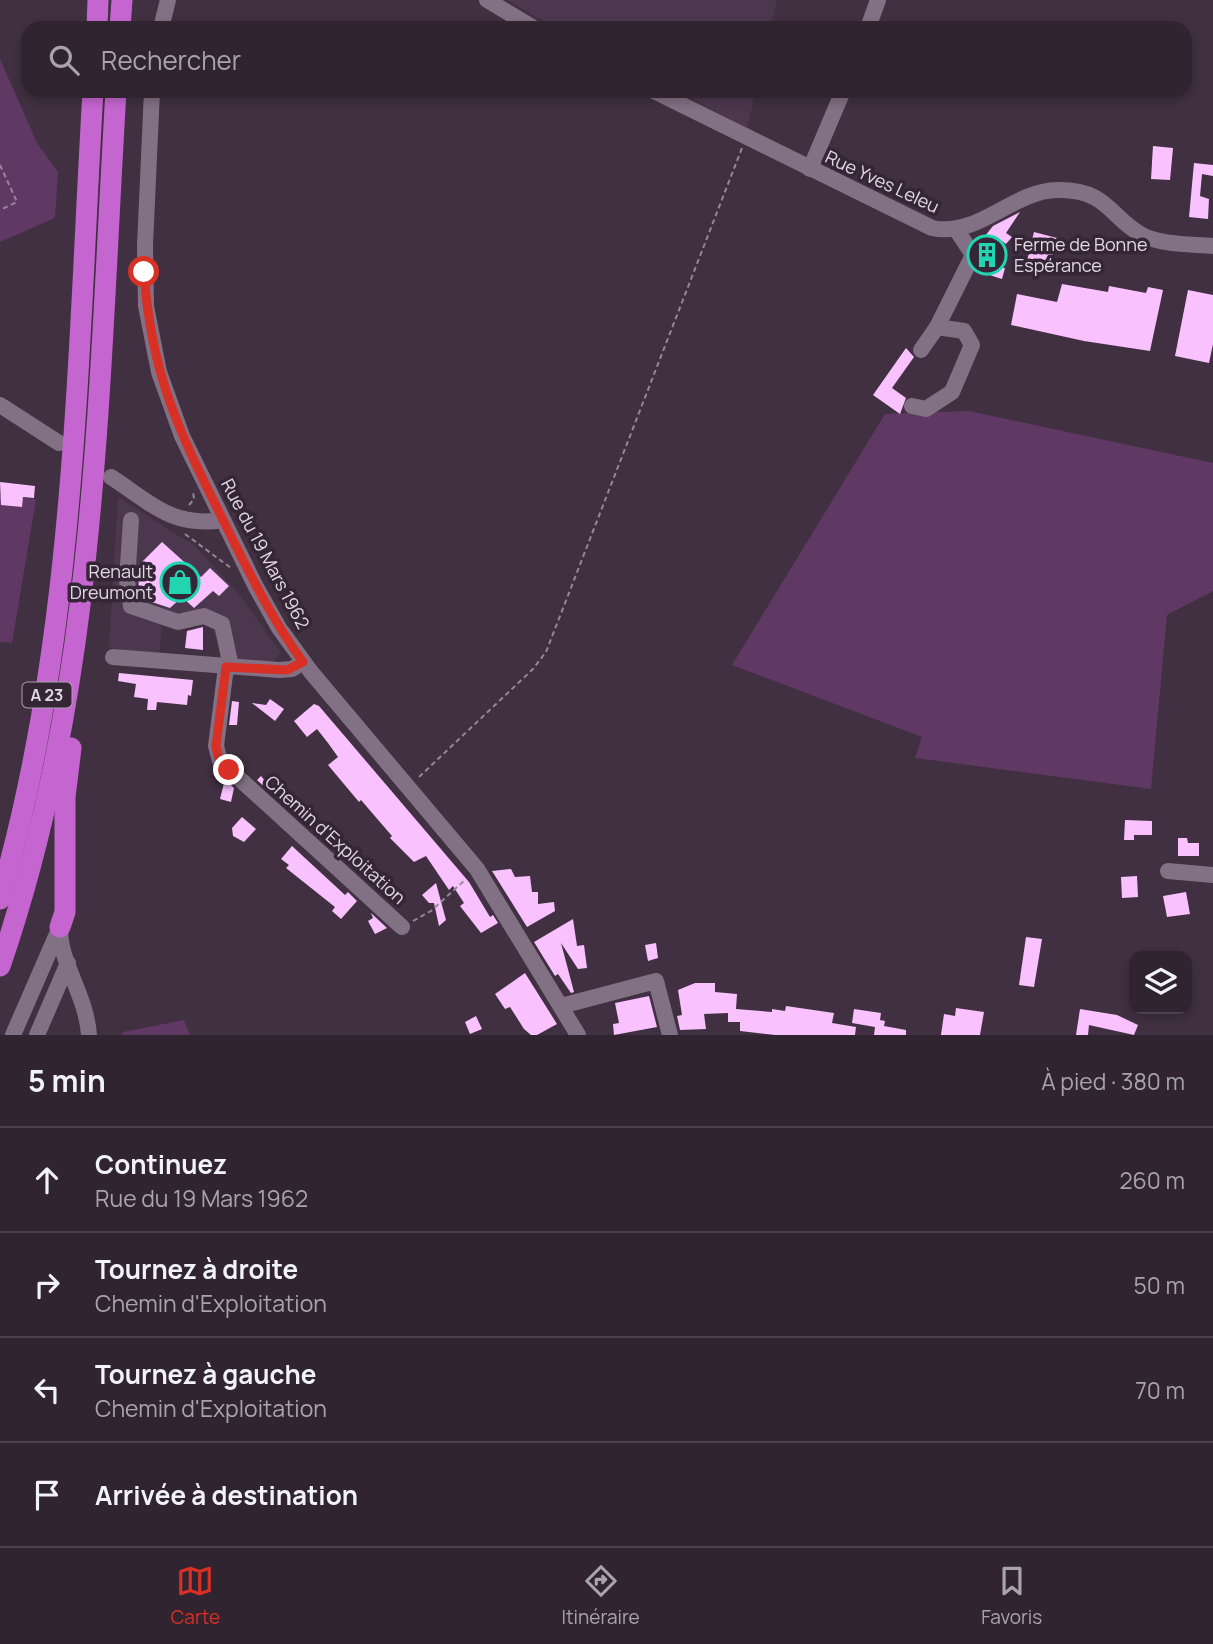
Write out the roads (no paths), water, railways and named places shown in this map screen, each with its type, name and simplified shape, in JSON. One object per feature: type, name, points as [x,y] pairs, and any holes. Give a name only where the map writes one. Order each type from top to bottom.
[{"type":"highway","points":[[97,21],[98,0]]},
{"type":"highway","points":[[120,21],[122,0]]},
{"type":"highway","name":"A 23","points":[[0,899],[25,808],[48,691],[69,486],[93,98]]},
{"type":"highway","name":"A 23","points":[[0,966],[41,826],[74,661],[85,583],[116,98]]},
{"type":"highway","points":[[60,927],[65,912],[65,797],[73,727],[74,661]]},
{"type":"street","points":[[163,21],[168,0]]},
{"type":"street","points":[[488,0],[522,21]]},
{"type":"street","points":[[870,21],[878,0]]},
{"type":"street","name":"Rue du 19 Mars 1962","points":[[152,98],[144,272],[148,319],[166,397],[197,467],[262,600],[303,662],[477,869],[578,1035]]},
{"type":"street","name":"Rue Yves Leleu","points":[[668,98],[926,226],[956,229],[1024,196],[1062,190],[1101,200],[1147,237],[1213,246]]},
{"type":"street","points":[[810,169],[840,98]]},
{"type":"street","points":[[921,350],[937,327],[973,256],[956,229]]},
{"type":"street","points":[[912,406],[926,408],[952,392],[972,345],[964,331],[937,327]]},
{"type":"street","points":[[0,405],[59,443]]},
{"type":"street","points":[[111,477],[179,519],[200,523],[223,520]]},
{"type":"street","points":[[131,520],[127,581],[131,606],[178,622],[204,616],[222,624],[229,667]]},
{"type":"street","points":[[113,657],[287,670],[303,662]]},
{"type":"street","name":"Chemin d'Exploitation","points":[[229,667],[216,746],[220,761],[402,926]]},
{"type":"street","points":[[1168,871],[1213,875]]},
{"type":"street","points":[[60,927],[61,942],[84,999],[89,1035]]},
{"type":"street","points":[[13,1035],[60,927]]},
{"type":"street","points":[[37,1035],[68,963]]},
{"type":"street","points":[[561,1006],[656,981],[670,1035]]},
{"type":"place","name":"Ferme de Bonne Espérance","points":[[987,255]]},
{"type":"place","name":"Renault Dreumont","points":[[180,582]]}]
